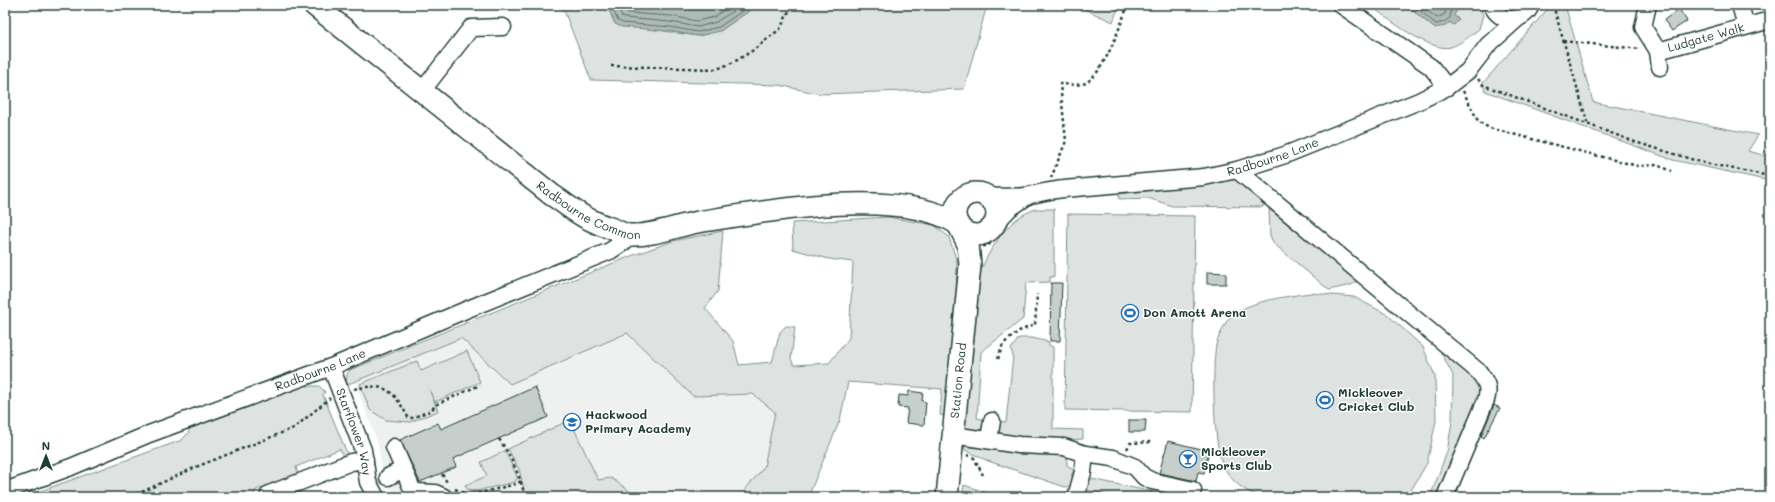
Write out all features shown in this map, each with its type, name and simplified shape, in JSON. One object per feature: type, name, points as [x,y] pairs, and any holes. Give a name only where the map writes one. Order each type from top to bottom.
[{"type":"main road","name":"Radbourne Common","points":[[314,5],[552,195],[592,221],[629,235],[653,232],[698,222],[811,206],[869,204],[925,210],[949,218],[959,225]]},
{"type":"main road","points":[[975,193],[986,196],[992,200],[997,212],[992,228],[977,235],[964,231],[959,225],[955,213],[964,197],[975,193]]},
{"type":"main road","name":"Radbourne Common","points":[[925,210],[952,203],[964,197]]},
{"type":"main road","name":"Station Road","points":[[947,497],[970,265],[968,244],[959,225]]},
{"type":"main road","name":"Station Road","points":[[970,265],[978,246],[992,228]]},
{"type":"street","points":[[1341,5],[1431,67],[1457,80]]},
{"type":"street","name":"Radbourne Lane","points":[[992,228],[1008,209],[1029,196],[1048,190],[1204,177],[1237,170],[1292,152],[1419,101],[1457,80],[1488,45],[1527,12],[1531,5]]},
{"type":"street","points":[[1648,5],[1643,27],[1658,51]]},
{"type":"street","points":[[1740,5],[1746,26]]},
{"type":"street","points":[[1492,6],[1496,12],[1505,18],[1517,19]]},
{"type":"street","name":"Radbourne Lane","points":[[1488,45],[1492,24],[1492,6]]},
{"type":"street","name":"Ludgate Walk","points":[[1660,68],[1658,51],[1770,20]]},
{"type":"street","points":[[422,91],[471,28],[503,27]]},
{"type":"street","points":[[1237,170],[1479,372],[1488,384],[1486,400],[1445,497]]},
{"type":"street","name":"Radbourne Lane","points":[[986,196],[1029,196]]},
{"type":"street","name":"Radbourne Lane","points":[[5,491],[71,467],[149,434],[331,367],[610,251],[625,241],[629,235]]},
{"type":"street","name":"Starflower Way","points":[[331,367],[346,391],[363,450],[368,482],[376,497]]},
{"type":"street","points":[[989,439],[992,421]]},
{"type":"street","points":[[952,444],[989,439],[1019,444],[1064,447],[1085,454],[1113,458],[1135,467],[1144,477],[1152,481],[1193,490]]},
{"type":"street","points":[[394,447],[408,484],[417,492],[435,493],[444,497]]},
{"type":"street","points":[[1076,497],[1083,472],[1085,454]]},
{"type":"street","points":[[269,494],[351,462],[365,460]]},
{"type":"street","points":[[388,477],[403,469]]},
{"type":"path","points":[[611,66],[717,68],[734,62],[780,29],[792,5]]},
{"type":"path","points":[[1048,190],[1066,141],[1060,84],[1084,84],[1098,72],[1116,36],[1128,5]]},
{"type":"path","points":[[1553,5],[1588,125]]},
{"type":"path","points":[[1563,41],[1658,51]]},
{"type":"path","points":[[1457,80],[1483,85],[1635,142],[1704,163],[1770,176]]},
{"type":"path","points":[[1457,80],[1468,97],[1478,121],[1489,128],[1638,166],[1658,165],[1672,171]]},
{"type":"path","points":[[998,359],[1004,344],[1019,331],[1035,325],[1037,294]]},
{"type":"path","points":[[131,497],[196,467],[294,428],[331,397],[346,391],[373,386],[383,387],[394,394],[409,419],[432,410],[436,405],[480,385]]},
{"type":"path","points":[[499,439],[507,450],[521,481],[525,497]]},
{"type":"path","points":[[1121,462],[1130,444],[1153,442]]},
{"type":"path","points":[[952,444],[974,458],[984,475]]},
{"type":"path","points":[[442,474],[449,486],[466,494],[483,492],[516,484],[521,481]]},
{"type":"shaded area","points":[[560,5],[607,5],[615,24],[698,36],[720,31],[758,5],[987,5],[964,89],[820,94],[779,85],[591,80],[565,13]]},
{"type":"shaded area","points":[[1075,5],[1119,5],[1113,22]]},
{"type":"shaded area","points":[[1370,5],[1406,5],[1434,28],[1458,20],[1454,15],[1457,10],[1456,5],[1480,5],[1483,15],[1479,29],[1458,44],[1451,47],[1442,47],[1432,45],[1409,33]]},
{"type":"shaded area","points":[[1551,5],[1565,5],[1593,102],[1758,135],[1748,151],[1770,157],[1770,181],[1673,160],[1485,91],[1483,83]]},
{"type":"shaded area","points":[[1235,177],[1263,203],[1263,207],[1172,206],[1148,198],[1119,199],[1119,194],[1210,184]]},
{"type":"shaded area","points":[[1035,209],[1054,209],[1054,277],[1050,277],[1050,282],[1026,283],[1023,319],[981,352],[977,418],[987,420],[984,427],[978,432],[964,427],[974,276],[980,275],[990,252],[1006,229],[1024,214]]},
{"type":"shaded area","points":[[1269,209],[1358,281],[1351,285],[1329,290],[1273,243],[1270,235]]},
{"type":"shaded area","name":"Don Amott Arena","points":[[1068,214],[1195,216],[1192,412],[1065,410]]},
{"type":"shaded area","points":[[887,217],[934,225],[949,237],[957,262],[956,296],[949,379],[944,416],[940,415],[942,389],[848,382],[840,420],[808,497],[739,497],[764,467],[775,412],[753,394],[693,396],[627,333],[510,384],[461,338],[346,385],[347,374],[350,370],[631,256],[673,241],[723,231],[718,291],[705,308],[733,341],[739,365],[772,362],[780,332],[786,326],[795,327],[791,359],[794,365],[829,363],[849,338],[853,262],[829,259],[793,249],[792,223]]},
{"type":"shaded area","name":"Mickleover Cricket Club","points":[[1310,293],[1354,297],[1388,315],[1423,347],[1435,376],[1436,421],[1427,463],[1409,494],[1403,497],[1261,497],[1249,492],[1234,481],[1223,465],[1217,441],[1215,424],[1214,371],[1216,345],[1224,327],[1229,318],[1237,312],[1257,303]]},
{"type":"shaded area","name":"Hackwood Primary Academy","points":[[627,333],[693,396],[753,394],[775,412],[764,467],[739,497],[398,497],[384,480],[378,444],[355,382],[461,337],[510,384]]},
{"type":"shaded area","points":[[1019,338],[1032,338],[1049,342],[1049,345],[1053,347],[1053,429],[1083,430],[1083,439],[1055,441],[998,435],[997,421],[1006,422],[1013,356],[1011,349]]},
{"type":"shaded area","points":[[1439,349],[1472,373],[1480,389],[1480,405],[1438,497],[1430,497],[1447,452],[1452,422],[1453,375]]},
{"type":"shaded area","points":[[467,351],[480,382],[435,402],[429,389],[438,411],[410,422],[386,420],[370,410],[360,384],[417,361],[421,371]]},
{"type":"shaded area","points":[[306,383],[308,386],[319,386],[325,392],[323,395],[349,458],[344,459],[340,449],[296,467],[298,475],[256,490],[252,497],[24,497],[182,440],[189,432],[189,428]]},
{"type":"shaded area","points":[[570,420],[598,480],[611,478],[638,497],[526,497],[519,469],[508,449]]},
{"type":"shaded area","points":[[964,442],[1064,452],[1067,458],[1067,465],[1074,470],[1071,476],[1077,477],[1072,486],[1065,487],[988,461],[965,450]]},
{"type":"shaded area","points":[[505,451],[516,474],[517,478],[515,482],[476,491],[467,489],[465,485],[487,476],[481,462]]},
{"type":"shaded area","points":[[1087,478],[1153,492],[1149,497],[1117,497],[1086,490]]},
{"type":"shaded area","points":[[964,485],[1000,497],[962,497]]},
{"type":"water","points":[[607,5],[758,5],[720,31],[698,36],[669,31],[622,27],[615,24]]},
{"type":"water","points":[[1406,5],[1456,5],[1457,10],[1454,15],[1459,20],[1454,25],[1449,22],[1446,26],[1434,28]]},
{"type":"building","points":[[1679,9],[1687,21],[1672,31],[1664,20]]},
{"type":"building","points":[[1207,272],[1226,273],[1226,284],[1207,284]]},
{"type":"building","points":[[1051,283],[1062,283],[1060,341],[1050,341]]},
{"type":"building","points":[[535,387],[548,417],[453,459],[456,467],[420,482],[400,440],[438,423],[441,429]]},
{"type":"building","points":[[909,391],[923,393],[922,401],[926,402],[924,425],[906,423],[908,408],[898,407],[899,395],[908,396]]},
{"type":"building","points":[[1494,405],[1500,408],[1484,438],[1481,436]]},
{"type":"building","points":[[1129,420],[1146,420],[1145,432],[1129,432]]},
{"type":"building","name":"Mickleover Sports Club","points":[[1168,441],[1209,451],[1204,473],[1198,472],[1196,481],[1159,473]]},
{"type":"place","name":"Don Amott Arena","points":[[1130,313]]},
{"type":"place","name":"Mickleover Cricket Club","points":[[1325,400]]},
{"type":"place","name":"Hackwood Primary Academy","points":[[572,422]]},
{"type":"place","name":"Mickleover Sports Club","points":[[1188,459]]}]
